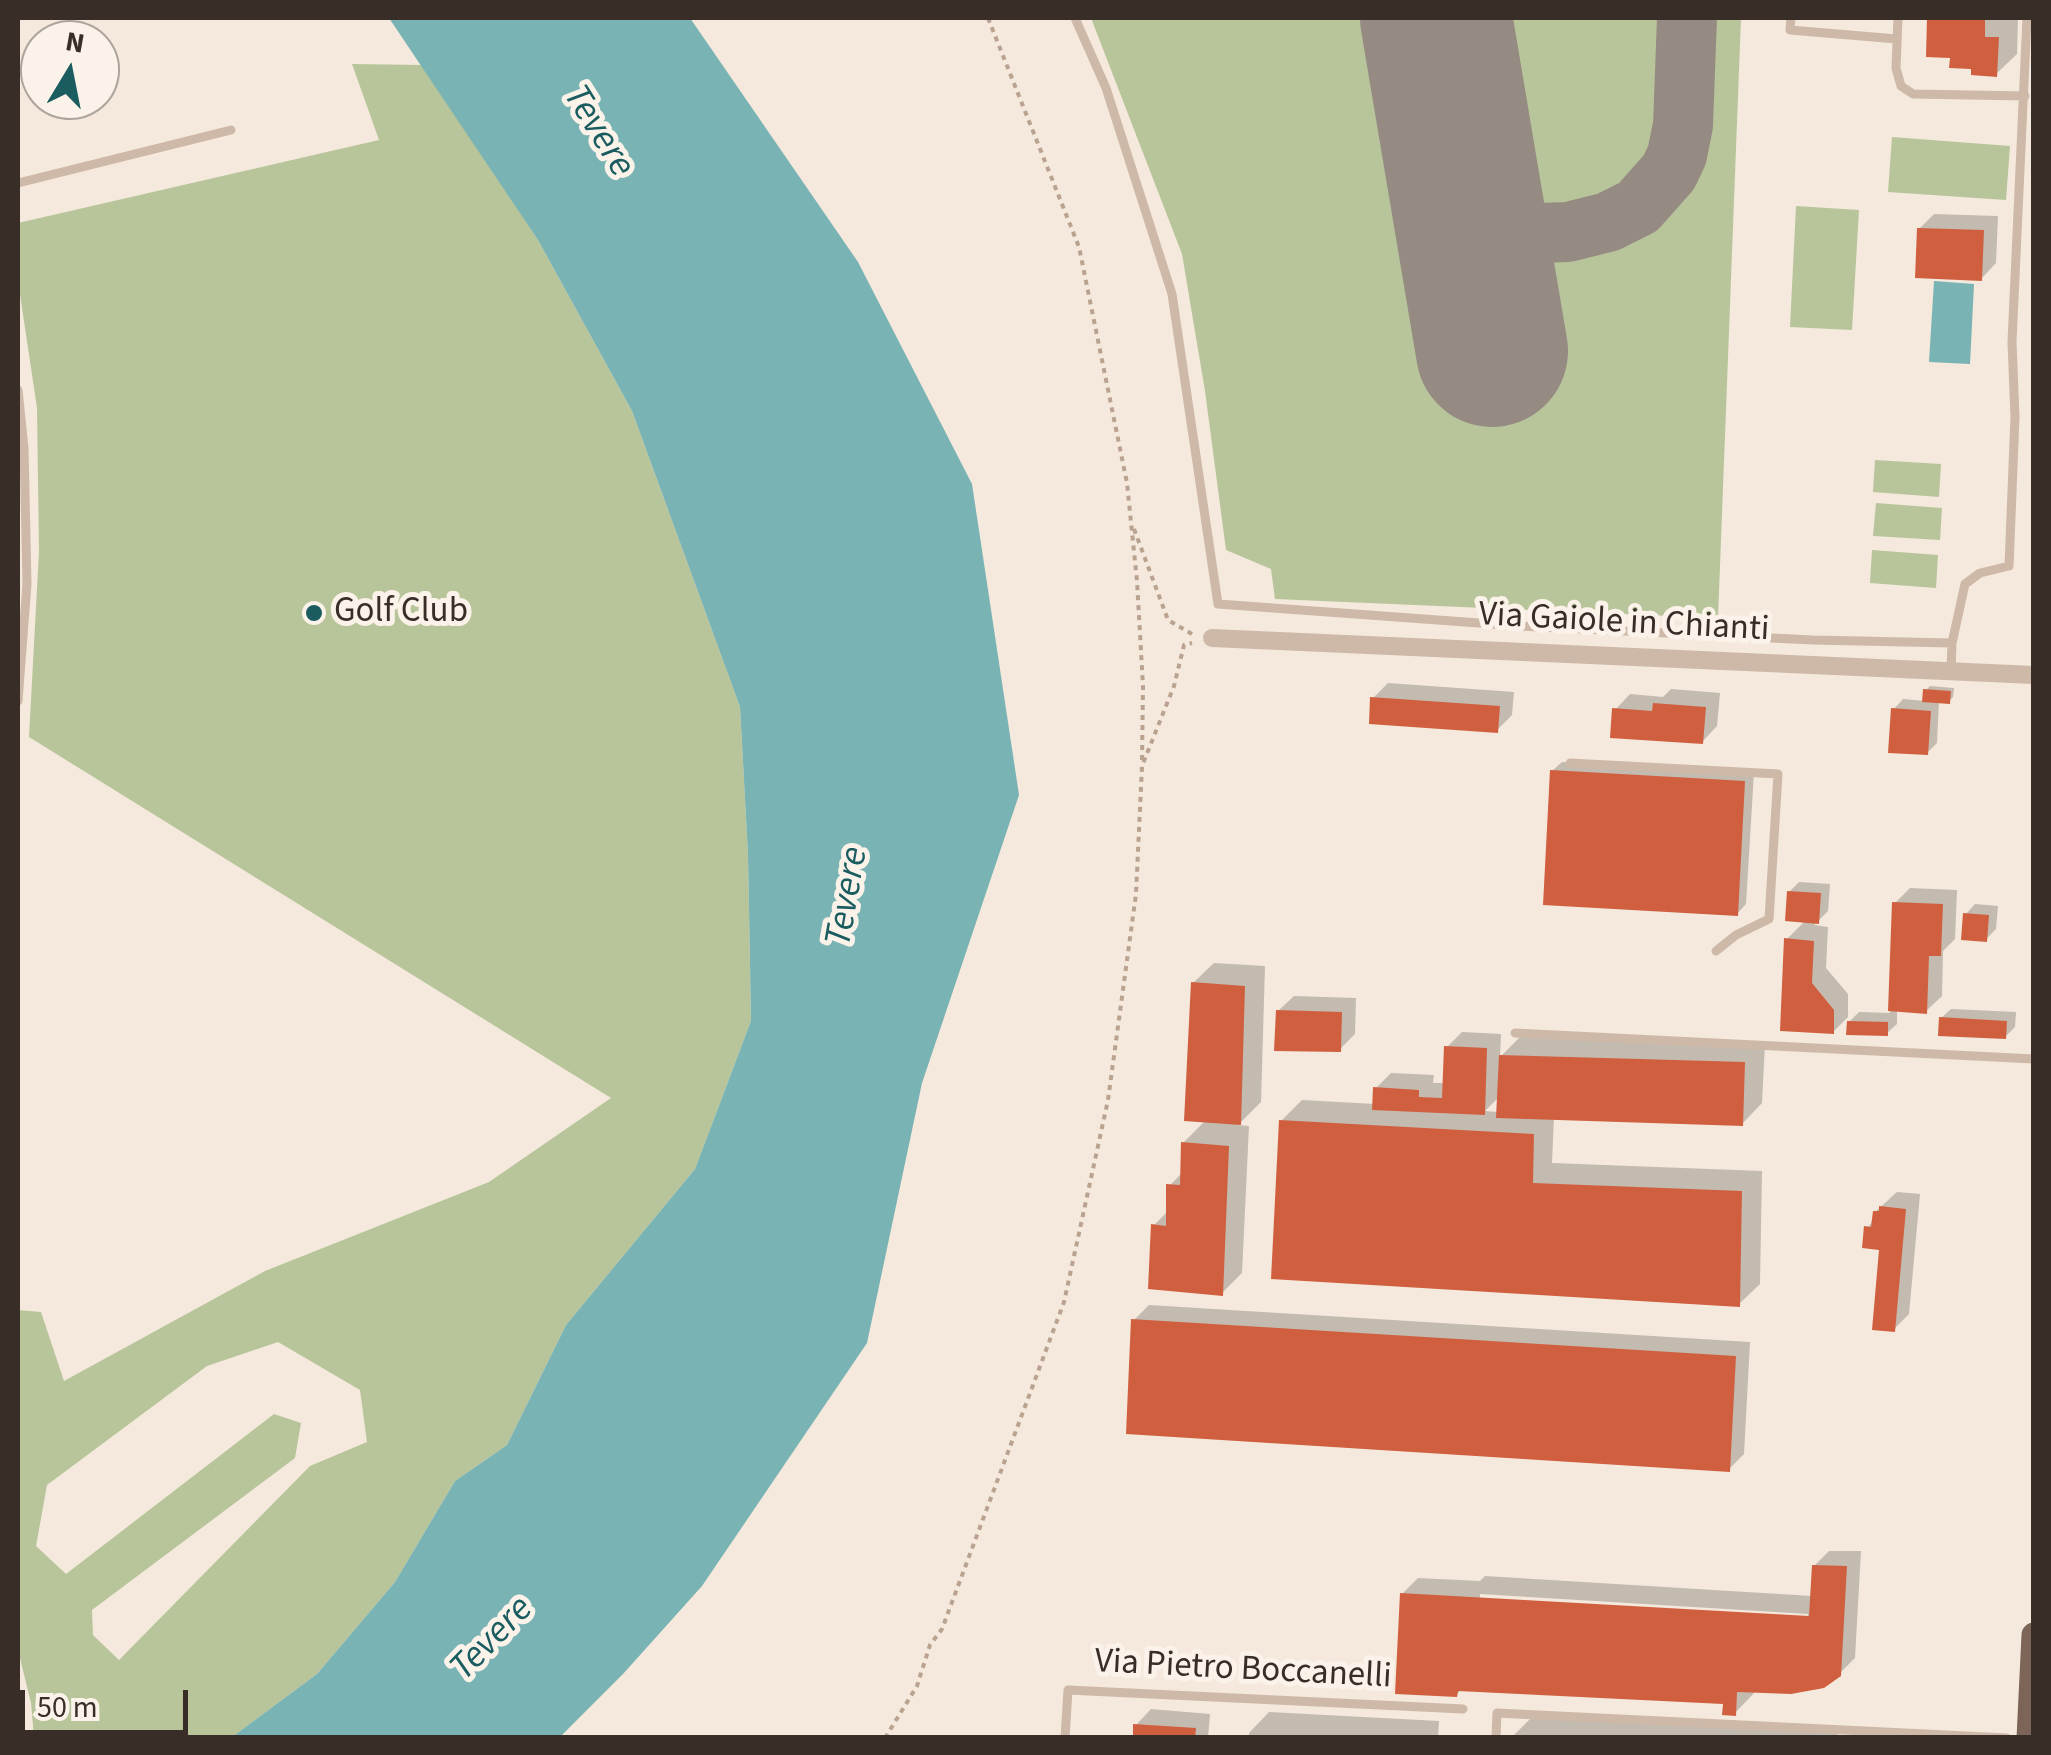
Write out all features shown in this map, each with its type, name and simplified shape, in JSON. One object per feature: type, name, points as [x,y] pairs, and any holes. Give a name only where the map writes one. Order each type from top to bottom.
[{"type":"main road","points":[[2028,1738],[2034,1635]]},
{"type":"street","name":"Via Gaiole in Chianti","points":[[1212,638],[2034,674]]},
{"type":"lane","points":[[1075,18],[1106,88],[1172,294],[1218,604],[1520,626],[1952,643]]},
{"type":"lane","points":[[1791,18],[1790,30],[1897,39]]},
{"type":"lane","points":[[1898,18],[1896,68],[1901,86],[1913,94],[2025,96]]},
{"type":"lane","points":[[1951,671],[1952,643],[1965,584],[1980,573],[2009,566],[2015,418],[2012,342],[2027,18]]},
{"type":"lane","points":[[18,183],[231,130]]},
{"type":"lane","points":[[18,390],[24,448],[27,584],[18,702]]},
{"type":"lane","points":[[1570,763],[1778,774],[1769,919],[1736,935],[1716,951]]},
{"type":"lane","points":[[1514,1034],[2034,1059]]},
{"type":"lane","name":"Via Pietro Boccanelli","points":[[1066,1738],[1068,1690],[1464,1709]]},
{"type":"lane","points":[[1496,1738],[1498,1712],[2007,1738]]},
{"type":"path","points":[[885,1738],[917,1686],[930,1645],[942,1629],[1064,1302],[1108,1100],[1136,894],[1143,686],[1127,483],[1079,247],[988,18]]},
{"type":"path","points":[[1131,523],[1168,620],[1185,633],[1212,638]]},
{"type":"path","points":[[1142,766],[1174,686],[1184,646],[1212,638]]},
{"type":"green space","points":[[1091,18],[1378,18],[1442,382],[1552,366],[1535,277],[1543,259],[1616,240],[1647,226],[1672,204],[1686,184],[1702,147],[1707,18],[1741,18],[1718,618],[1275,599],[1271,569],[1226,550],[1182,254]]},
{"type":"green space","points":[[1488,18],[1666,18],[1659,141],[1644,169],[1628,185],[1574,205],[1544,204],[1529,199],[1517,187]]},
{"type":"green space","points":[[352,64],[423,65],[538,240],[632,411],[740,707],[751,1021],[695,1169],[566,1325],[507,1445],[455,1481],[395,1582],[317,1674],[232,1737],[34,1737],[31,1703],[18,1650],[18,1310],[41,1312],[64,1381],[265,1271],[489,1182],[611,1098],[29,737],[39,551],[37,408],[18,281],[18,223],[379,140]],"holes":[[[278,1342],[360,1390],[367,1442],[310,1466],[119,1660],[93,1635],[92,1610],[295,1458],[301,1423],[274,1414],[66,1574],[36,1546],[47,1485],[207,1366]]]},
{"type":"green space","points":[[1892,137],[2010,146],[2006,200],[1888,192]]},
{"type":"green space","points":[[1796,206],[1859,210],[1852,330],[1790,327]]},
{"type":"green space","points":[[1875,460],[1941,464],[1939,497],[1873,492]]},
{"type":"green space","points":[[1876,503],[1942,508],[1940,540],[1873,536]]},
{"type":"green space","points":[[1872,550],[1938,555],[1936,588],[1870,583]]},
{"type":"water","name":"Tevere","points":[[389,18],[690,18],[858,262],[972,484],[1019,795],[922,1083],[867,1343],[702,1586],[560,1737],[232,1737],[317,1674],[395,1582],[455,1481],[507,1445],[566,1325],[695,1169],[751,1021],[740,707],[632,411],[538,240]]},
{"type":"water","points":[[1934,281],[1974,284],[1970,364],[1929,362]]},
{"type":"building","points":[[1927,18],[1985,18],[1985,37],[1999,37],[1997,77],[1971,75],[1971,69],[1949,68],[1950,58],[1926,57]]},
{"type":"building","points":[[1917,228],[1984,230],[1982,281],[1915,278]]},
{"type":"building","points":[[1923,689],[1951,691],[1950,704],[1922,702]]},
{"type":"building","points":[[1370,697],[1500,706],[1498,733],[1369,724]]},
{"type":"building","points":[[1653,703],[1706,707],[1703,744],[1610,738],[1612,708],[1652,711]]},
{"type":"building","points":[[1891,708],[1931,711],[1928,755],[1888,753]]},
{"type":"building","points":[[1550,770],[1745,781],[1738,916],[1543,905]]},
{"type":"building","points":[[1787,891],[1821,893],[1819,924],[1785,921]]},
{"type":"building","points":[[1892,902],[1943,904],[1941,956],[1929,956],[1927,1014],[1888,1011]]},
{"type":"building","points":[[1963,913],[1989,915],[1987,942],[1961,940]]},
{"type":"building","points":[[1784,938],[1814,941],[1812,983],[1834,1010],[1834,1034],[1780,1031]]},
{"type":"building","points":[[1191,982],[1245,986],[1241,1125],[1184,1121]]},
{"type":"building","points":[[1276,1010],[1342,1012],[1341,1052],[1274,1051]]},
{"type":"building","points":[[1939,1017],[2007,1021],[2006,1039],[1938,1036]]},
{"type":"building","points":[[1847,1021],[1888,1022],[1888,1036],[1846,1035]]},
{"type":"building","points":[[1444,1046],[1487,1048],[1485,1115],[1372,1110],[1373,1087],[1419,1090],[1419,1097],[1442,1098]]},
{"type":"building","points":[[1499,1055],[1745,1062],[1743,1126],[1496,1118]]},
{"type":"building","points":[[1279,1120],[1534,1134],[1533,1183],[1742,1191],[1740,1307],[1271,1279]]},
{"type":"building","points":[[1181,1142],[1229,1146],[1223,1296],[1148,1289],[1151,1224],[1166,1226],[1166,1184],[1180,1185]]},
{"type":"building","points":[[1879,1206],[1906,1209],[1895,1332],[1872,1330],[1879,1250],[1862,1248],[1864,1226],[1871,1227],[1873,1211],[1879,1211]]},
{"type":"building","points":[[1131,1319],[1736,1356],[1730,1472],[1126,1434]]},
{"type":"building","points":[[1812,1565],[1847,1566],[1841,1676],[1824,1688],[1791,1694],[1737,1692],[1736,1716],[1722,1715],[1723,1704],[1458,1691],[1457,1697],[1395,1694],[1400,1593],[1809,1616]]},
{"type":"building","points":[[1133,1724],[1196,1728],[1195,1738],[1133,1738]]},
{"type":"taxiway","points":[[1465,187],[1486,218],[1505,229],[1537,233],[1568,232],[1608,222],[1638,207],[1669,172],[1677,155],[1683,125],[1687,18]]},
{"type":"runway","points":[[1436,18],[1492,351]]},
{"type":"place","name":"Golf Club","points":[[314,613]]}]
